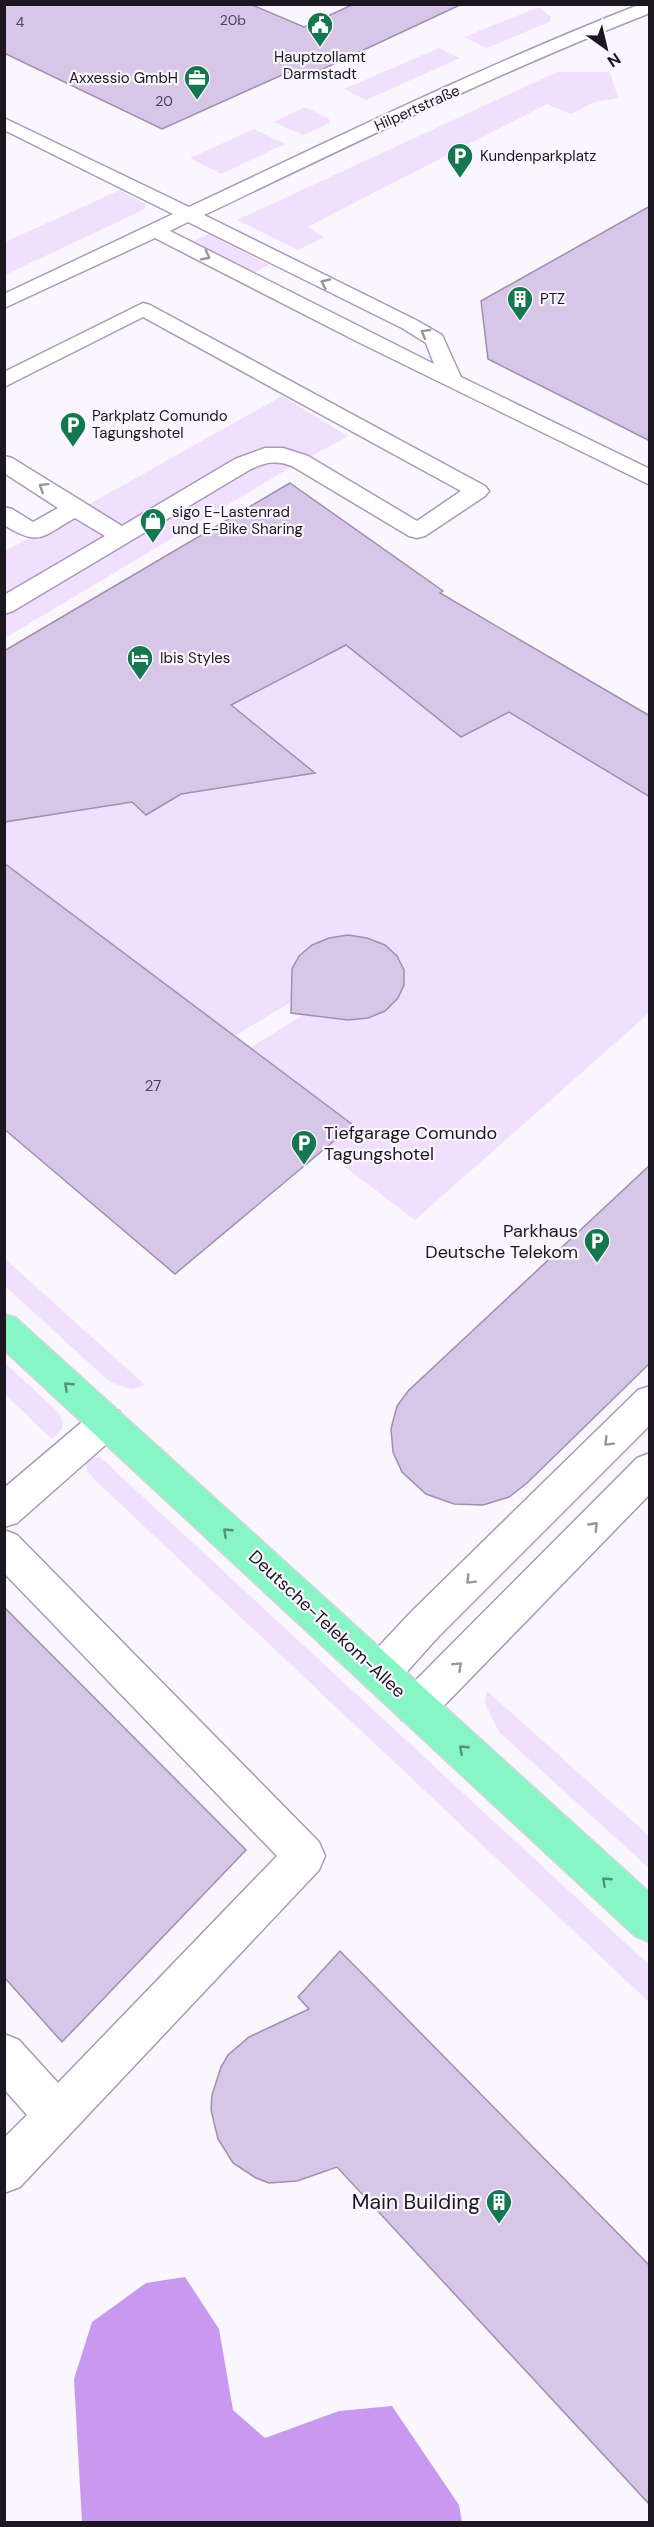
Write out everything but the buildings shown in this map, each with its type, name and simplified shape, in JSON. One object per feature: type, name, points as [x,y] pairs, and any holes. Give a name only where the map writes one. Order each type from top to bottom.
[{"type":"main road","name":"Deutsche-Telekom-Allee","points":[[4,1328],[650,1921]]},
{"type":"street","name":"Hilpertstraße","points":[[4,302],[187,214],[570,39],[649,6]]},
{"type":"street","points":[[4,123],[378,308],[435,339],[451,378]]},
{"type":"street","points":[[154,230],[363,337],[451,378],[650,478]]},
{"type":"street","points":[[4,381],[143,309],[477,491],[417,531],[300,461],[265,454],[243,464],[4,606]]},
{"type":"street","points":[[4,463],[122,536]]},
{"type":"street","points":[[4,514],[32,532],[75,508]]},
{"type":"street","points":[[380,1673],[426,1623],[650,1401]]},
{"type":"street","points":[[4,1511],[107,1422]]},
{"type":"street","points":[[416,1707],[650,1469]]},
{"type":"street","points":[[4,1547],[305,1856],[4,2170]]},
{"type":"street","points":[[4,2055],[57,2116]]},
{"type":"shaded area","points":[[539,7],[551,17],[549,22],[487,48],[464,37]]},
{"type":"shaded area","points":[[439,48],[460,58],[366,100],[344,89]]},
{"type":"shaded area","points":[[557,72],[610,72],[618,98],[594,102],[571,114],[547,104],[307,227],[324,237],[298,250],[237,220]]},
{"type":"shaded area","points":[[305,107],[329,119],[330,123],[303,135],[274,122]]},
{"type":"shaded area","points":[[254,129],[285,144],[221,174],[190,158]]},
{"type":"shaded area","points":[[120,190],[145,204],[145,209],[5,275],[5,242]]},
{"type":"shaded area","points":[[209,234],[269,265],[253,273],[194,241]]},
{"type":"shaded area","points":[[282,396],[348,436],[286,470],[5,638],[4,552]]},
{"type":"shaded area","points":[[346,645],[461,737],[509,712],[649,797],[649,1013],[415,1220],[323,1150],[250,1048],[311,1010],[337,1018],[354,1019],[372,1016],[388,1008],[398,996],[404,985],[405,977],[401,967],[386,947],[375,940],[346,937],[331,938],[304,949],[296,959],[293,971],[298,998],[234,1036],[5,863],[4,823],[117,764],[89,808],[132,802],[146,815],[181,794],[314,773],[253,722],[239,729],[219,711]]},
{"type":"shaded area","points":[[5,1259],[145,1385],[131,1389],[110,1382],[5,1286]]},
{"type":"shaded area","points":[[5,1363],[58,1412],[63,1422],[62,1429],[52,1439],[5,1394]]},
{"type":"shaded area","points":[[100,1457],[649,1965],[649,2002],[96,1481],[88,1472],[86,1464],[91,1458]]},
{"type":"shaded area","points":[[487,1691],[649,1836],[649,1868],[499,1732],[485,1703]]},
{"type":"shaded area","points":[[185,2277],[219,2329],[233,2410],[265,2438],[339,2411],[392,2406],[459,2505],[462,2522],[82,2522],[74,2379],[92,2322],[146,2283]]},
{"type":"place","name":"Hauptzollamt Darmstadt","points":[[320,48]]},
{"type":"place","name":"Axxessio GmbH","points":[[197,101]]},
{"type":"place","name":"Kundenparkplatz","points":[[460,179]]},
{"type":"place","name":"PTZ","points":[[520,322]]},
{"type":"place","name":"Parkplatz Comundo Tagungshotel","points":[[73,448]]},
{"type":"place","name":"sigo E-Lastenrad und E-Bike Sharing","points":[[153,544]]},
{"type":"place","name":"Ibis Styles","points":[[140,681]]},
{"type":"place","name":"Tiefgarage Comundo Tagungshotel","points":[[304,1166]]},
{"type":"place","name":"Parkhaus Deutsche Telekom","points":[[597,1264]]},
{"type":"place","name":"Main Building","points":[[499,2225]]}]
